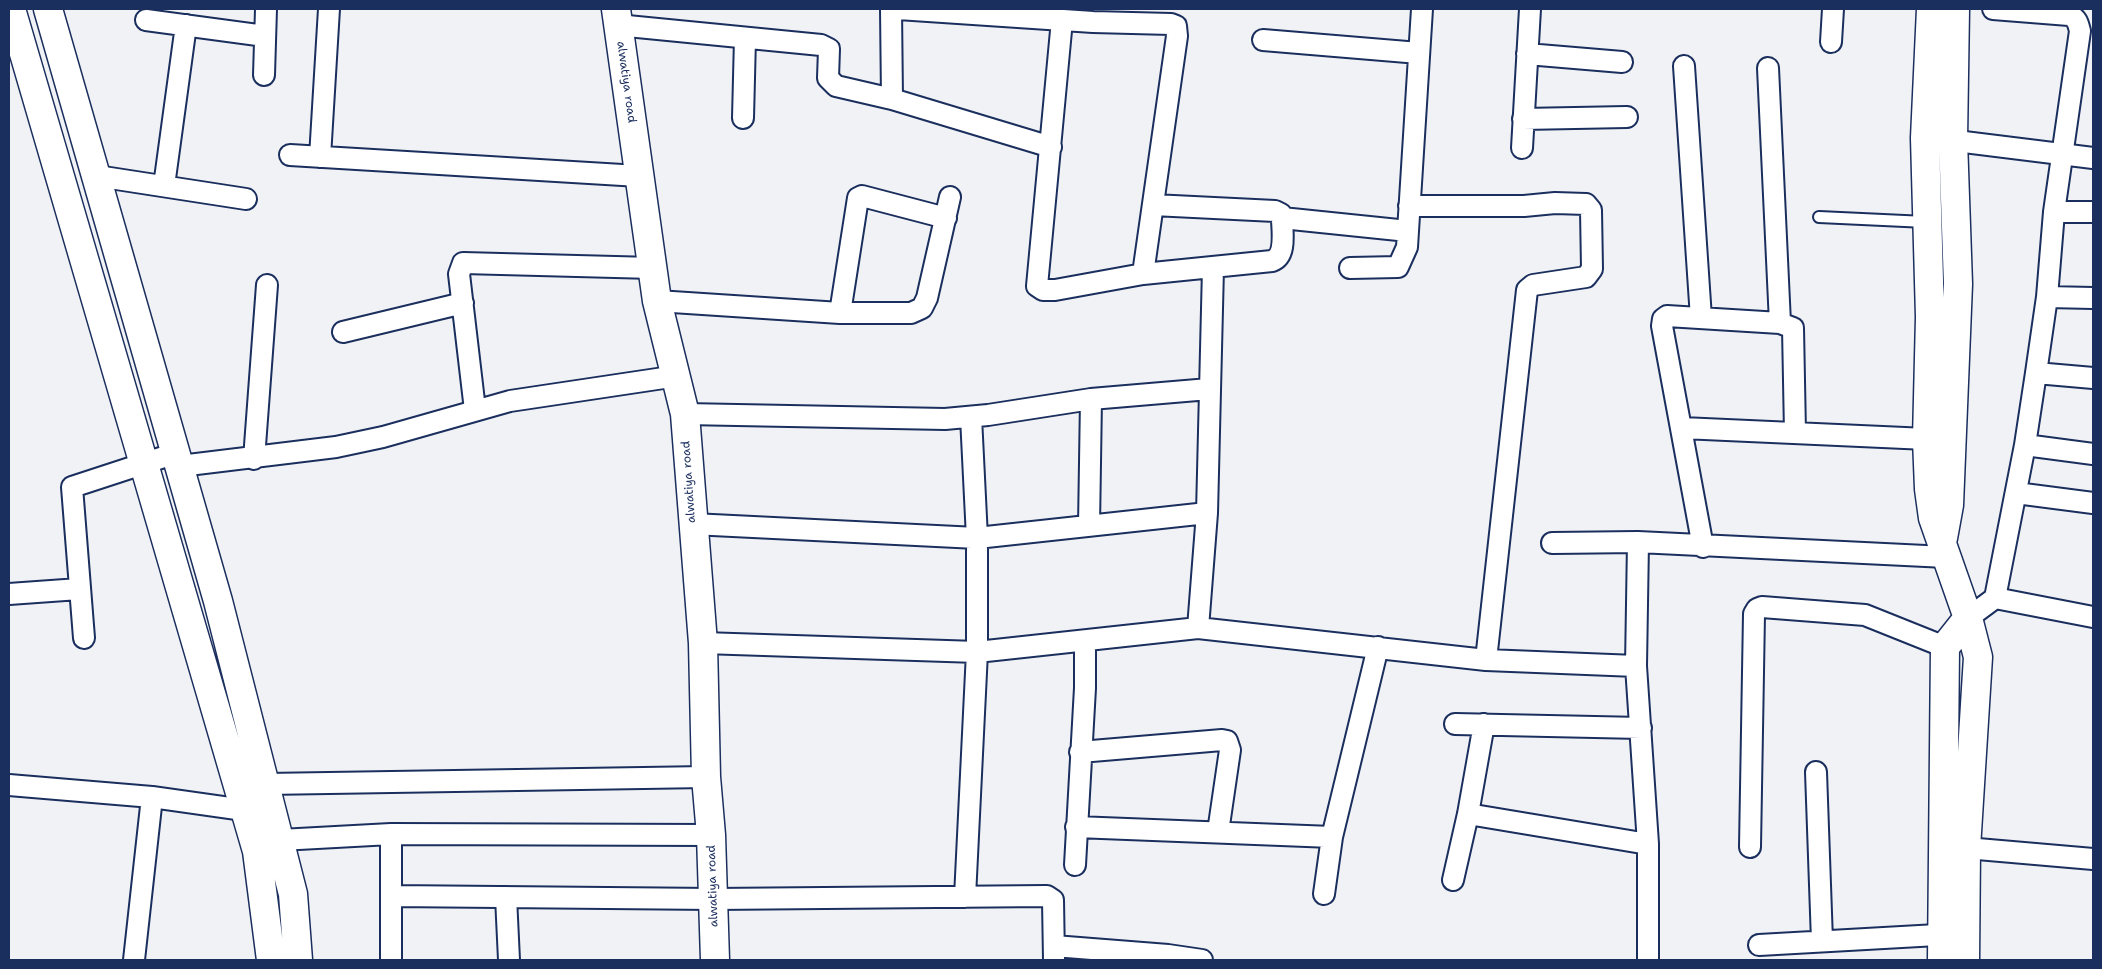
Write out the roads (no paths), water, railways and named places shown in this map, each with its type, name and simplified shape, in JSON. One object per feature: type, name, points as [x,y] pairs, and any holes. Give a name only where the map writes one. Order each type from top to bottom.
[{"type":"street","points":[[11,9],[257,851],[271,960]]},
{"type":"street","points":[[48,9],[178,460],[274,814],[293,894],[298,960]]},
{"type":"street","points":[[264,75],[266,9]]},
{"type":"street","points":[[320,157],[329,9]]},
{"type":"street","points":[[891,9],[892,99]]},
{"type":"street","points":[[898,9],[1062,20],[1094,15],[1176,26],[1178,31],[1143,274]]},
{"type":"street","points":[[1350,268],[1398,267],[1407,248],[1422,9]]},
{"type":"street","points":[[1522,148],[1530,9]]},
{"type":"street","points":[[1831,42],[1833,9]]},
{"type":"street","points":[[1931,9],[1925,138],[1930,317],[1927,439],[1930,504],[1968,618],[1978,657],[1966,848],[1949,943]]},
{"type":"street","points":[[1944,550],[1949,505],[1950,432],[1956,375],[1958,284],[1953,140],[1955,9]]},
{"type":"street","points":[[1965,960],[1949,943],[1946,647],[1968,618],[1995,598],[2025,445],[2036,373],[2047,297],[2061,154],[2080,31],[2078,22],[2069,15],[1993,9]]},
{"type":"street","points":[[617,17],[745,38],[826,46],[829,48],[828,78],[836,86],[892,99],[1051,147]]},
{"type":"street","name":"alwatiya road","points":[[617,17],[657,301],[677,376],[684,414],[703,643],[706,777],[711,835],[715,960]]},
{"type":"street","points":[[146,20],[265,36]]},
{"type":"street","points":[[1062,20],[1037,286],[1043,290],[1055,290],[1143,274],[1213,268],[1278,259],[1281,254],[1282,218],[1281,214],[1275,211],[1154,205]]},
{"type":"street","points":[[164,186],[186,25]]},
{"type":"street","points":[[743,118],[745,38]]},
{"type":"street","points":[[1263,40],[1419,53]]},
{"type":"street","points":[[1527,54],[1622,62]]},
{"type":"street","points":[[1684,66],[1701,318]]},
{"type":"street","points":[[1768,68],[1780,323]]},
{"type":"street","points":[[1523,119],[1627,117]]},
{"type":"street","points":[[1925,138],[2093,158]]},
{"type":"street","points":[[290,156],[639,176]]},
{"type":"street","points":[[96,176],[246,199]]},
{"type":"street","points":[[840,313],[858,198],[862,196],[946,218]]},
{"type":"street","points":[[657,301],[840,313],[911,313],[922,308],[927,298],[950,197]]},
{"type":"street","points":[[1409,206],[1524,206],[1555,203],[1586,204],[1590,205],[1591,210],[1592,269],[1590,274],[1532,285],[1527,290],[1486,660]]},
{"type":"street","points":[[2054,212],[2093,212]]},
{"type":"street","points":[[1282,218],[1408,231]]},
{"type":"street","points":[[475,410],[459,274],[463,263],[652,268]]},
{"type":"street","points":[[1198,628],[1207,513],[1213,268]]},
{"type":"street","points":[[254,459],[267,286]]},
{"type":"street","points":[[2047,297],[2093,298]]},
{"type":"street","points":[[343,332],[463,303]]},
{"type":"street","points":[[1703,546],[1662,322],[1667,316],[1780,323],[1790,326],[1794,332],[1795,433]]},
{"type":"street","points":[[2036,373],[2093,378]]},
{"type":"street","points":[[84,638],[72,486],[144,465],[178,460],[254,459],[336,447],[383,437],[519,399],[677,376]]},
{"type":"street","points":[[684,414],[927,419],[971,417],[1091,399],[1209,389]]},
{"type":"street","points":[[1089,526],[1091,399]]},
{"type":"street","points":[[966,897],[977,652],[977,538],[971,417]]},
{"type":"street","points":[[1682,428],[1927,439]]},
{"type":"street","points":[[2025,445],[2093,454]]},
{"type":"street","points":[[2016,493],[2093,504]]},
{"type":"street","points":[[692,524],[977,538],[1207,513]]},
{"type":"street","points":[[1552,543],[1638,542],[1703,546],[1944,550]]},
{"type":"street","points":[[1638,542],[1636,666],[1648,844],[1648,960]]},
{"type":"street","points":[[9,594],[79,589]]},
{"type":"street","points":[[1995,598],[2093,617]]},
{"type":"street","points":[[1750,847],[1754,614],[1756,609],[1762,607],[1865,615],[1946,647]]},
{"type":"street","points":[[703,643],[977,652],[1198,628],[1486,660],[1636,666]]},
{"type":"street","points":[[1074,864],[1085,641]]},
{"type":"street","points":[[1324,894],[1332,837],[1378,647]]},
{"type":"street","points":[[1455,724],[1641,728]]},
{"type":"street","points":[[1453,880],[1468,814],[1484,724]]},
{"type":"street","points":[[1080,752],[1222,740],[1227,742],[1230,750],[1218,832]]},
{"type":"street","points":[[1816,772],[1822,941]]},
{"type":"street","points":[[266,784],[706,777]]},
{"type":"street","points":[[9,785],[152,797],[274,814]]},
{"type":"street","points":[[134,960],[152,797]]},
{"type":"street","points":[[1468,814],[1648,844]]},
{"type":"street","points":[[1076,827],[1332,837]]},
{"type":"street","points":[[391,960],[392,834]]},
{"type":"street","points":[[280,840],[392,834],[711,835]]},
{"type":"street","points":[[1966,848],[2093,859]]},
{"type":"street","points":[[392,896],[714,899],[1050,897],[1053,900],[1054,953],[1202,960]]},
{"type":"street","points":[[506,897],[509,960]]},
{"type":"street","points":[[1759,945],[1822,941],[1949,943]]},
{"type":"lane","points":[[1819,217],[1927,222]]}]
